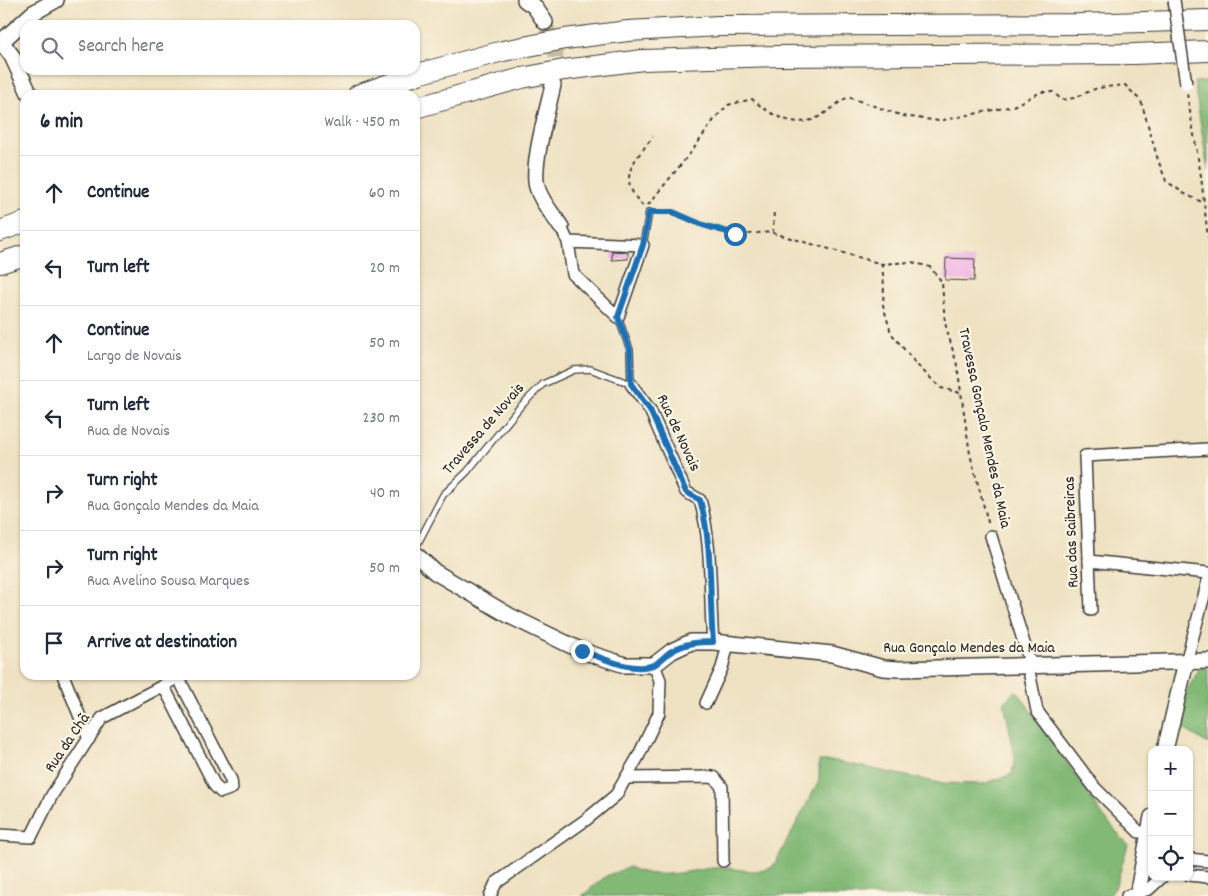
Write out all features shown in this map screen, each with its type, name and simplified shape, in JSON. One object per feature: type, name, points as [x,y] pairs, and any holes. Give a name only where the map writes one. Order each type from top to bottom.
[{"type":"highway","points":[[420,73],[503,51],[566,39],[628,31],[720,26],[1080,24],[1208,20]]},
{"type":"highway","points":[[420,106],[488,86],[537,75],[643,60],[777,56],[1134,54],[1208,51]]},
{"type":"highway","points":[[372,90],[415,75]]},
{"type":"highway","points":[[0,231],[20,224]]},
{"type":"highway","points":[[0,263],[20,257]]},
{"type":"street","points":[[25,20],[56,0]]},
{"type":"street","points":[[524,0],[534,6],[545,22]]},
{"type":"street","points":[[1174,0],[1186,84]]},
{"type":"street","points":[[20,24],[1,40],[27,90]]},
{"type":"street","points":[[553,85],[541,143],[537,186],[541,198],[561,227],[568,242],[573,274],[618,317],[643,245],[568,242]]},
{"type":"street","name":"Rua de Novais","points":[[631,384],[650,410],[686,492],[700,500],[705,519],[720,643]]},
{"type":"street","name":"Rua das Saibreiras","points":[[1091,610],[1085,456],[1208,450]]},
{"type":"street","name":"Travessa Gonçalo Mendes da Maia","points":[[991,536],[1030,666],[1037,711],[1095,788],[1139,832],[1148,829]]},
{"type":"street","points":[[420,558],[435,572],[510,616],[574,647],[625,665],[654,665],[660,680],[659,713],[616,795],[587,819],[496,883],[490,896]]},
{"type":"street","points":[[1089,561],[1208,574]]},
{"type":"street","points":[[1166,746],[1208,581]]},
{"type":"street","name":"Rua Gonçalo Mendes da Maia","points":[[654,665],[672,651],[691,642],[832,654],[883,668],[1208,661]]},
{"type":"street","points":[[706,703],[722,668],[720,643]]},
{"type":"street","points":[[65,680],[89,739]]},
{"type":"street","name":"Rua da Chã","points":[[0,834],[31,837],[52,795],[102,718],[172,680]]},
{"type":"street","points":[[163,685],[215,786],[221,792],[232,788],[231,780],[182,680]]},
{"type":"street","points":[[626,778],[714,777],[722,787],[723,861]]},
{"type":"street","points":[[1134,895],[1149,836]]},
{"type":"street","points":[[1193,859],[1208,861]]},
{"type":"street","points":[[1193,875],[1208,877]]},
{"type":"street","points":[[1134,895],[1149,889],[1158,881]]},
{"type":"lane","points":[[643,245],[647,210]]},
{"type":"lane","points":[[618,317],[630,350],[631,384]]},
{"type":"lane","name":"Travessa de Novais","points":[[420,539],[443,495],[468,472],[519,408],[543,384],[574,370],[590,369],[631,384]]},
{"type":"path","points":[[1186,84],[1201,176],[1208,238]]},
{"type":"path","points":[[647,210],[716,117],[728,106],[741,101],[752,99],[775,115],[786,120],[798,122],[822,115],[848,97],[903,116],[939,121],[1014,106],[1041,92],[1053,92],[1062,100],[1074,98],[1097,88],[1125,85],[1141,101],[1166,181],[1185,194],[1204,203]]},
{"type":"path","points":[[653,137],[634,160],[629,172],[629,183],[636,199],[647,210],[673,212],[703,225],[735,234],[773,233],[882,264],[883,305],[891,333],[917,365],[941,388],[961,393]]},
{"type":"path","points":[[773,233],[774,209]]},
{"type":"path","name":"Travessa Gonçalo Mendes da Maia","points":[[882,264],[912,262],[930,267],[942,282],[944,324],[957,365],[970,454],[991,536]]},
{"type":"green space","points":[[1194,82],[1208,82],[1208,171]]},
{"type":"green space","points":[[1208,667],[1208,744],[1176,724],[1183,697],[1200,668]]},
{"type":"green space","points":[[1015,691],[1018,692],[1104,817],[1128,845],[1115,888],[1109,896],[582,896],[606,876],[629,867],[650,873],[671,874],[713,868],[757,871],[773,867],[819,781],[819,761],[835,761],[940,783],[983,784],[1012,774],[1015,757],[1004,702]]},
{"type":"building","points":[[612,251],[628,252],[628,259],[612,260]]},
{"type":"building","points":[[946,258],[975,259],[974,281],[945,280]]},
{"type":"tunnel","points":[[545,22],[556,52],[554,81]]},
{"type":"route","points":[[582,651],[625,665],[640,667],[654,665],[672,651],[691,642],[713,642],[709,552],[705,519],[700,500],[686,492],[650,410],[631,384],[630,350],[618,317],[643,245],[649,212],[673,212],[703,225],[735,234]]}]
